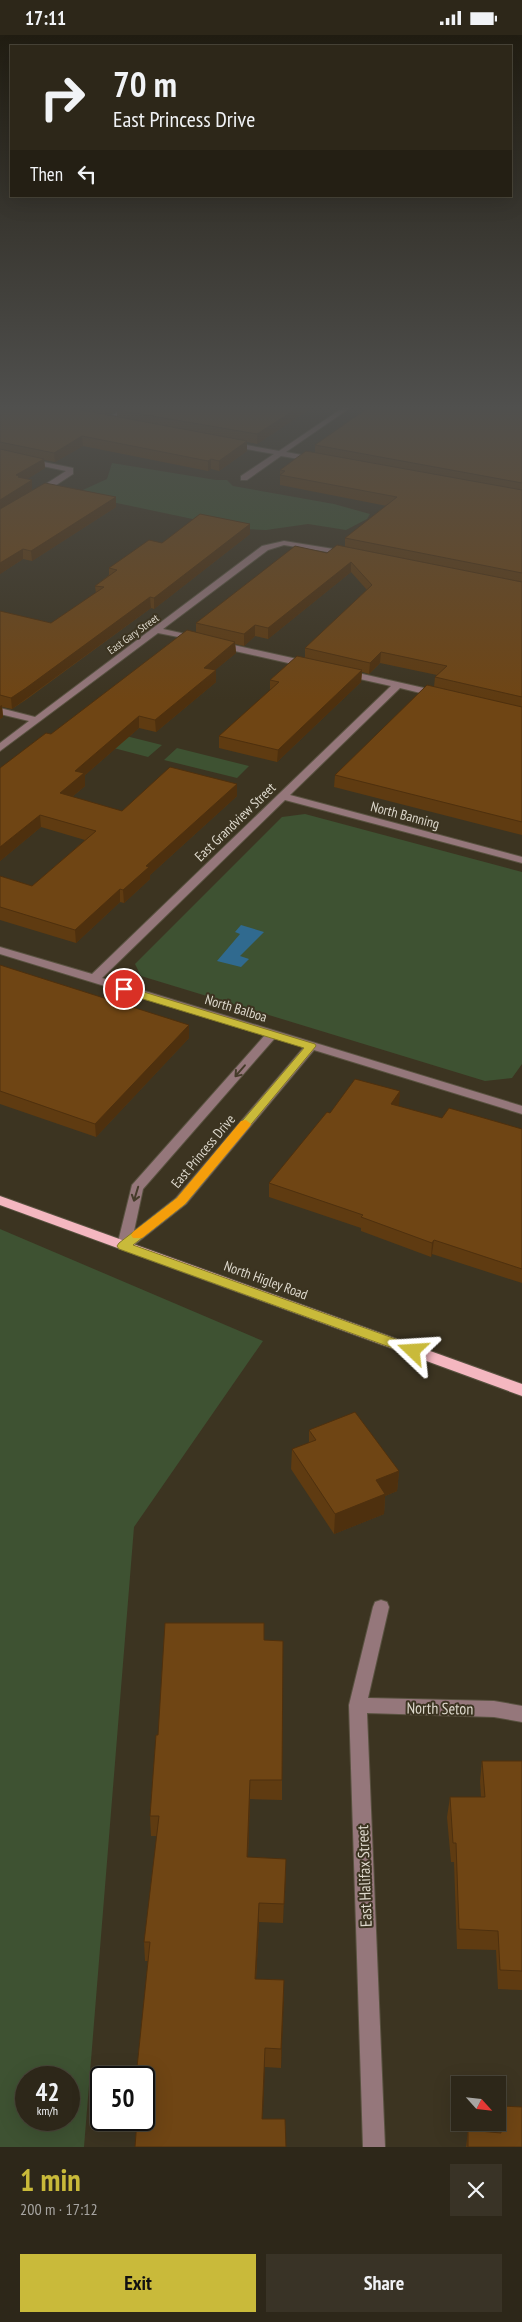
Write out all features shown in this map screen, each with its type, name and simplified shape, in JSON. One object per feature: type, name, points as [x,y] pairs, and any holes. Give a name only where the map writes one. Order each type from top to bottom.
[{"type":"main road","name":"North Higley Road","points":[[0,1200],[522,1390]]},
{"type":"street","name":"East Gary Street","points":[[0,748],[264,548],[282,543],[302,544],[359,556]]},
{"type":"street","points":[[157,630],[311,665]]},
{"type":"street","points":[[330,670],[446,696]]},
{"type":"street","name":"East Grandview Street","points":[[93,980],[280,797],[398,685]]},
{"type":"street","points":[[0,711],[36,720]]},
{"type":"street","name":"North Banning","points":[[280,797],[522,859]]},
{"type":"street","name":"North Balboa","points":[[0,950],[93,980],[521,1108]]},
{"type":"street","name":"East Princess Drive","points":[[124,1246],[136,1188],[272,1034]]},
{"type":"street","name":"East Princess Drive","points":[[124,1246],[181,1201],[311,1046]]},
{"type":"street","name":"East Halifax Street","points":[[374,2147],[358,1705],[381,1607]]},
{"type":"street","name":"North Seton","points":[[358,1705],[494,1709],[522,1714]]},
{"type":"green space","points":[[119,504],[332,504],[370,514],[367,519],[346,530],[308,524],[266,530],[240,529]]},
{"type":"green space","points":[[94,728],[162,745],[148,757],[79,739]]},
{"type":"green space","points":[[177,748],[249,766],[237,778],[164,760]]},
{"type":"green space","points":[[305,814],[522,872],[522,1064],[512,1078],[485,1081],[141,976],[135,964],[282,817]]},
{"type":"green space","points":[[0,1229],[263,1341],[134,1527],[84,2147],[0,2147]]},
{"type":"water","points":[[241,925],[264,932],[240,956],[249,959],[241,967],[217,961],[240,934],[235,932]]},
{"type":"building","points":[[9,504],[106,504],[31,551],[23,549],[0,563],[0,509]]},
{"type":"building","points":[[389,504],[522,504],[522,573],[345,538]]},
{"type":"building","points":[[200,514],[250,524],[154,598],[150,597],[26,688],[11,698],[0,695],[0,611],[51,623],[104,587],[95,586],[117,570],[109,568],[149,540],[162,543]]},
{"type":"building","points":[[337,545],[522,582],[522,697],[435,677],[447,666],[381,652],[370,663],[305,648],[372,585],[351,562],[268,628],[255,625],[244,634],[196,623],[295,546],[327,553]]},
{"type":"building","points":[[187,630],[235,642],[204,668],[216,670],[155,720],[139,716],[75,771],[84,773],[60,793],[122,811],[170,767],[237,784],[146,866],[149,867],[123,890],[120,889],[75,930],[0,907],[0,876],[32,886],[96,831],[40,815],[0,847],[0,768],[46,733],[51,734]]},
{"type":"building","points":[[297,656],[362,670],[278,750],[219,736],[279,682],[270,680]]},
{"type":"building","points":[[427,685],[522,707],[522,822],[335,775]]},
{"type":"building","points":[[0,965],[189,1025],[95,1124],[0,1091]]},
{"type":"building","points":[[355,1079],[400,1091],[391,1104],[442,1118],[449,1108],[522,1129],[522,1269],[434,1240],[432,1243],[361,1217],[363,1215],[269,1183],[327,1112],[330,1113]]},
{"type":"building","points":[[355,1412],[399,1471],[376,1480],[385,1494],[335,1514],[292,1449],[316,1440],[309,1430]]},
{"type":"building","points":[[165,1623],[264,1623],[264,1640],[283,1641],[282,1780],[250,1780],[247,1857],[286,1859],[284,1904],[259,1903],[255,1979],[284,1980],[281,2049],[265,2048],[262,2119],[285,2119],[286,2147],[135,2147],[136,2131],[155,2131],[155,2066],[137,2066],[150,1942],[144,1942],[159,1816],[150,1816],[156,1735],[158,1735]]},
{"type":"building","points":[[482,1761],[522,1761],[522,1971],[500,1970],[498,1931],[459,1929],[456,1843],[453,1843],[450,1797],[485,1797]]},
{"type":"building","points":[[506,2106],[522,2107],[522,2147],[468,2147],[468,2131],[501,2133],[501,2131],[506,2131]]},
{"type":"slow traffic","points":[[138,1235],[181,1201],[246,1124]]},
{"type":"route","points":[[124,989],[311,1046],[181,1201],[124,1246],[413,1351]]}]
